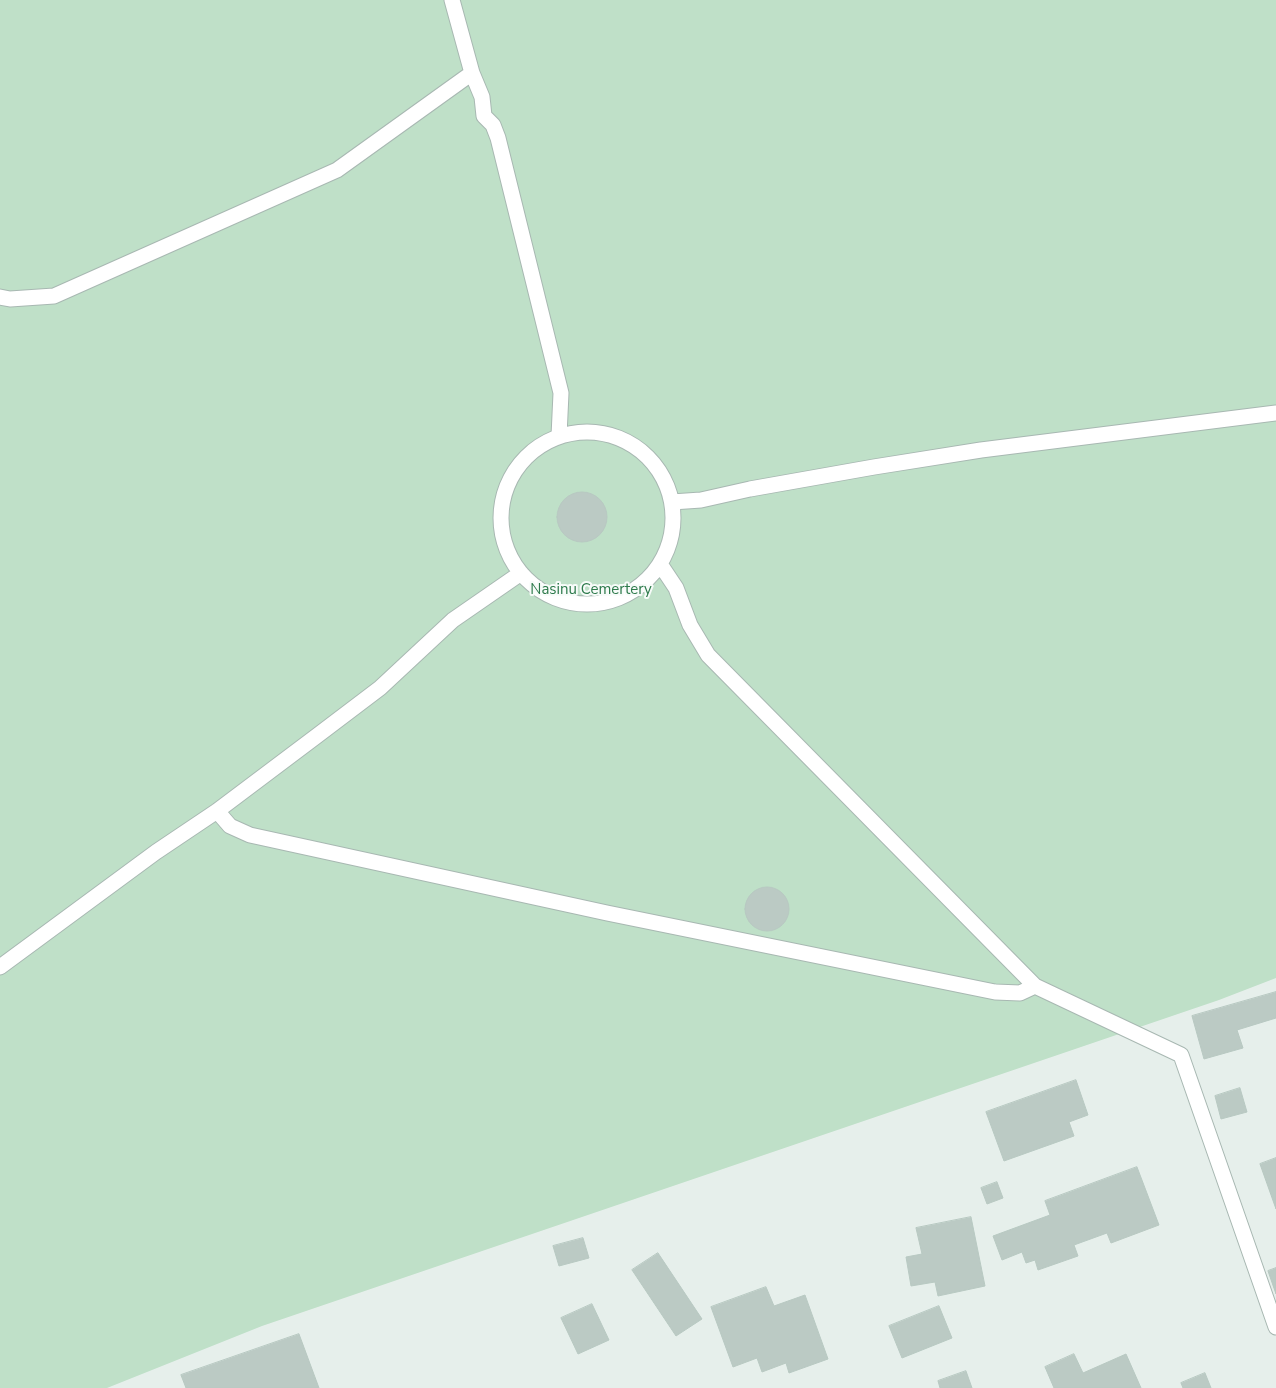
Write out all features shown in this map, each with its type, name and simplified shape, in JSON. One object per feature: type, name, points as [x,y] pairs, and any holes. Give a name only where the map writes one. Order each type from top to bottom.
[{"type":"street","points":[[452,0],[472,73],[482,97],[484,116],[494,125],[498,138],[561,393],[559,436]]},
{"type":"street","points":[[0,297],[10,299],[54,296],[337,170],[472,73]]},
{"type":"street","points":[[672,502],[701,500],[855,470],[981,450],[1276,412]]},
{"type":"street","points":[[580,432],[601,433],[621,439],[640,450],[654,464],[666,482],[672,502],[673,519],[672,534],[667,550],[651,576],[628,594],[600,603],[571,602],[557,598],[532,584],[513,563],[503,539],[501,527],[501,514],[506,488],[518,466],[527,456],[547,441],[559,436],[580,432]]},
{"type":"street","points":[[660,564],[676,588],[690,625],[708,655],[1035,986],[1181,1055],[1276,1326]]},
{"type":"street","points":[[0,967],[156,852],[217,811],[380,688],[453,620],[521,573]]},
{"type":"street","points":[[217,811],[230,826],[250,835],[606,913],[995,992],[1020,993],[1035,986]]},
{"type":"green space","name":"Nasinu Cemertery","points":[[0,0],[1276,0],[1276,978],[1219,1000],[262,1326],[107,1388],[0,1388]]},
{"type":"building","points":[[582,492],[592,494],[600,499],[605,507],[607,517],[605,527],[600,535],[592,540],[582,542],[572,540],[564,535],[559,527],[557,517],[559,507],[564,499],[572,494]]},
{"type":"building","points":[[763,887],[771,887],[783,893],[789,909],[783,925],[771,931],[763,931],[751,925],[745,913],[745,905],[751,893]]},
{"type":"building","points":[[1276,992],[1276,1018],[1237,1030],[1243,1048],[1204,1059],[1192,1016]]},
{"type":"building","points":[[1076,1080],[1088,1115],[1069,1122],[1074,1136],[1004,1161],[986,1112]]},
{"type":"building","points":[[1240,1088],[1247,1112],[1221,1119],[1215,1096]]},
{"type":"building","points":[[1276,1158],[1276,1209],[1260,1164]]},
{"type":"building","points":[[1137,1167],[1159,1225],[1111,1243],[1107,1233],[1074,1245],[1078,1256],[1038,1270],[1035,1260],[1026,1263],[1022,1252],[1002,1260],[993,1236],[1050,1215],[1045,1201]]},
{"type":"building","points":[[997,1182],[1003,1198],[987,1204],[981,1188]]},
{"type":"building","points":[[971,1217],[985,1286],[938,1296],[935,1282],[911,1286],[906,1257],[922,1254],[916,1228]]},
{"type":"building","points":[[583,1238],[589,1258],[559,1266],[553,1246]]},
{"type":"building","points":[[658,1253],[702,1319],[676,1336],[632,1270]]},
{"type":"building","points":[[1276,1268],[1276,1294],[1268,1271]]},
{"type":"building","points":[[766,1287],[774,1306],[805,1295],[828,1359],[789,1373],[786,1363],[762,1372],[757,1358],[733,1367],[711,1307]]},
{"type":"building","points":[[592,1304],[609,1340],[578,1354],[561,1318]]},
{"type":"building","points":[[939,1306],[952,1338],[902,1358],[889,1326]]},
{"type":"building","points":[[299,1334],[319,1388],[186,1388],[181,1375]]},
{"type":"building","points":[[1074,1354],[1083,1373],[1126,1354],[1141,1388],[1054,1388],[1045,1367]]},
{"type":"building","points":[[966,1371],[972,1388],[940,1388],[938,1381]]},
{"type":"building","points":[[1205,1373],[1211,1388],[1183,1388],[1181,1383]]}]
